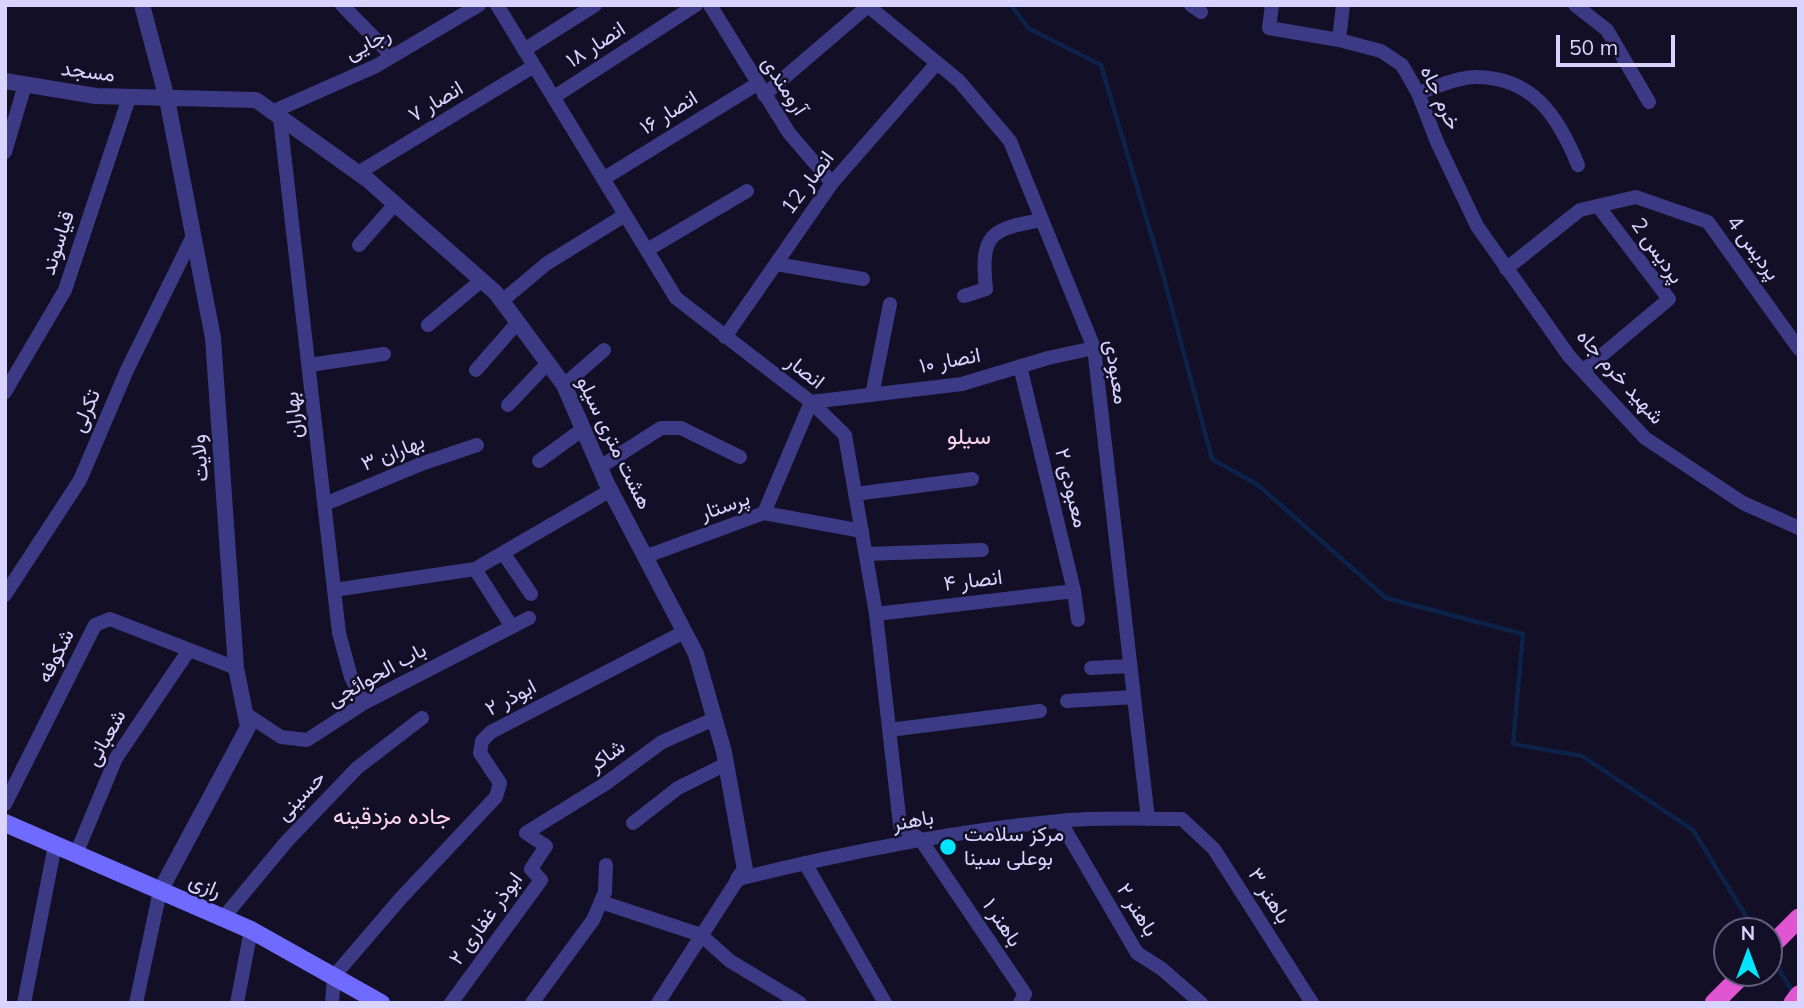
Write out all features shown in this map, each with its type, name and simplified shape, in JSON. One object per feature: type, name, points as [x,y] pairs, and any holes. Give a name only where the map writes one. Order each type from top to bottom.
[{"type":"highway","points":[[1783,933],[1799,918]]},
{"type":"highway","points":[[1714,1003],[1730,987]]},
{"type":"highway","points":[[1793,1003],[1799,995]]},
{"type":"main road","name":"رازی","points":[[5,823],[251,930],[381,1003]]},
{"type":"street","name":"ولایت","points":[[142,5],[167,99],[213,338],[236,668],[248,727],[160,891]]},
{"type":"street","points":[[342,5],[393,56]]},
{"type":"street","name":"انصار","points":[[498,5],[676,298],[811,402],[845,435],[876,614],[900,825],[921,840]]},
{"type":"street","points":[[524,50],[595,5]]},
{"type":"street","name":"انصار ۱۸","points":[[554,97],[696,5]]},
{"type":"street","name":"آرومندی","points":[[710,5],[789,133],[832,183]]},
{"type":"street","name":"خرم جاه","points":[[1272,5],[1269,28],[1339,40],[1381,51],[1402,65],[1418,93],[1477,226],[1506,270]]},
{"type":"street","points":[[1339,40],[1343,5]]},
{"type":"street","points":[[1575,5],[1607,30],[1649,102]]},
{"type":"street","name":"انصار ۱۶","points":[[603,178],[761,90],[868,6]]},
{"type":"street","name":"معبودی","points":[[868,6],[959,81],[1010,141],[1094,348],[1148,819]]},
{"type":"street","name":"رجایی","points":[[276,115],[393,56],[468,8]]},
{"type":"street","name":"انصار 12","points":[[725,337],[832,183],[937,63]]},
{"type":"street","name":"انصار ۷","points":[[358,173],[534,66]]},
{"type":"street","points":[[1418,93],[1473,77],[1514,82],[1546,106],[1569,143],[1578,165]]},
{"type":"street","name":"مسجد","points":[[5,81],[96,96],[167,99]]},
{"type":"street","points":[[5,152],[24,85]]},
{"type":"street","name":"قیاسوند","points":[[5,392],[65,290],[128,98]]},
{"type":"street","name":"هشت متری سیلو","points":[[167,99],[256,100],[358,173],[482,280],[502,301],[548,362],[564,385],[611,490],[696,654],[726,764],[745,870],[738,879]]},
{"type":"street","name":"بهاران","points":[[276,115],[309,365],[339,634],[351,677],[364,703]]},
{"type":"street","points":[[647,250],[747,191]]},
{"type":"street","name":"پردیس 4","points":[[1506,270],[1580,210],[1636,197],[1709,222],[1799,349]]},
{"type":"street","points":[[359,245],[395,204]]},
{"type":"street","name":"پردیس 2","points":[[1583,371],[1669,299],[1598,206]]},
{"type":"street","points":[[502,301],[546,264],[625,215]]},
{"type":"street","points":[[964,296],[986,289],[983,260],[991,237],[1004,227],[1042,220]]},
{"type":"street","name":"تکرلی","points":[[5,595],[80,480],[127,370],[193,236]]},
{"type":"street","points":[[776,264],[863,279]]},
{"type":"street","name":"شهید خرم جاه","points":[[1506,270],[1583,371],[1645,438],[1743,503],[1799,528]]},
{"type":"street","points":[[428,325],[482,280]]},
{"type":"street","points":[[872,395],[890,304]]},
{"type":"street","points":[[475,370],[517,322]]},
{"type":"street","name":"انصار ۱۰","points":[[811,402],[962,384],[1020,366],[1094,348]]},
{"type":"street","points":[[564,385],[604,350]]},
{"type":"street","points":[[309,365],[384,354]]},
{"type":"street","points":[[508,405],[548,362]]},
{"type":"street","name":"معبودی ۲","points":[[1020,366],[1074,590],[1078,620]]},
{"type":"street","points":[[764,513],[811,402]]},
{"type":"street","name":"پرستار","points":[[600,467],[661,428],[681,428],[740,457]]},
{"type":"street","points":[[539,461],[583,429]]},
{"type":"street","name":"بهاران ۳","points":[[325,503],[477,445]]},
{"type":"street","points":[[855,494],[972,479]]},
{"type":"street","points":[[334,590],[475,569],[611,490]]},
{"type":"street","name":"پرستار","points":[[647,556],[764,513],[862,531]]},
{"type":"street","points":[[866,554],[982,550]]},
{"type":"street","points":[[504,554],[531,594]]},
{"type":"street","points":[[475,569],[512,627]]},
{"type":"street","name":"انصار ۴","points":[[876,614],[1074,590]]},
{"type":"street","name":"باب الحوائجی","points":[[246,714],[281,737],[307,740],[364,703],[529,618]]},
{"type":"street","name":"شکوفه","points":[[5,804],[95,625],[110,619],[236,668]]},
{"type":"street","name":"ابوذر ۲","points":[[334,976],[401,898],[496,797],[500,783],[480,753],[482,741],[491,732],[684,632]]},
{"type":"street","name":"شعبانی","points":[[76,854],[116,758],[188,650]]},
{"type":"street","points":[[1091,668],[1130,666]]},
{"type":"street","points":[[1068,701],[1134,697]]},
{"type":"street","points":[[889,730],[1040,711]]},
{"type":"street","name":"حسینی","points":[[223,918],[287,841],[357,768],[422,718]]},
{"type":"street","name":"شاکر","points":[[526,833],[605,784],[662,741],[714,719]]},
{"type":"street","points":[[633,823],[678,788],[726,764]]},
{"type":"street","name":"باهنر","points":[[738,879],[921,840],[1060,821],[1182,819]]},
{"type":"street","name":"باهنر ۳","points":[[1182,819],[1214,849],[1311,1003]]},
{"type":"street","name":"باهنر ۲","points":[[1060,821],[1137,953],[1162,969],[1201,1003]]},
{"type":"street","name":"ابوذر غفاری ۲","points":[[451,1003],[541,880],[531,869],[546,846],[526,833]]},
{"type":"street","name":"باهنر ۱","points":[[921,840],[1022,998]]},
{"type":"street","points":[[24,1003],[55,845]]},
{"type":"street","points":[[805,863],[886,1003]]},
{"type":"street","points":[[532,1003],[593,920],[605,892],[606,865]]},
{"type":"street","points":[[658,1003],[738,879]]},
{"type":"street","points":[[136,1003],[160,891]]},
{"type":"street","points":[[601,902],[701,935],[730,961],[800,1003]]},
{"type":"street","points":[[237,1003],[251,930]]},
{"type":"street","points":[[332,1003],[334,976]]},
{"type":"waterway","points":[[1011,5],[1028,28],[1101,65],[1162,271],[1212,459],[1258,485],[1386,598],[1523,634],[1513,744],[1582,756],[1693,830],[1746,917]]},
{"type":"waterway","points":[[1783,976],[1793,992]]},
{"type":"place","name":"مرکز سلامت بوعلی سینا","points":[[948,847]]},
{"type":"district","name":"سیلو","points":[[969,437]]},
{"type":"district","name":"جاده مزدقینه","points":[[392,817]]}]
